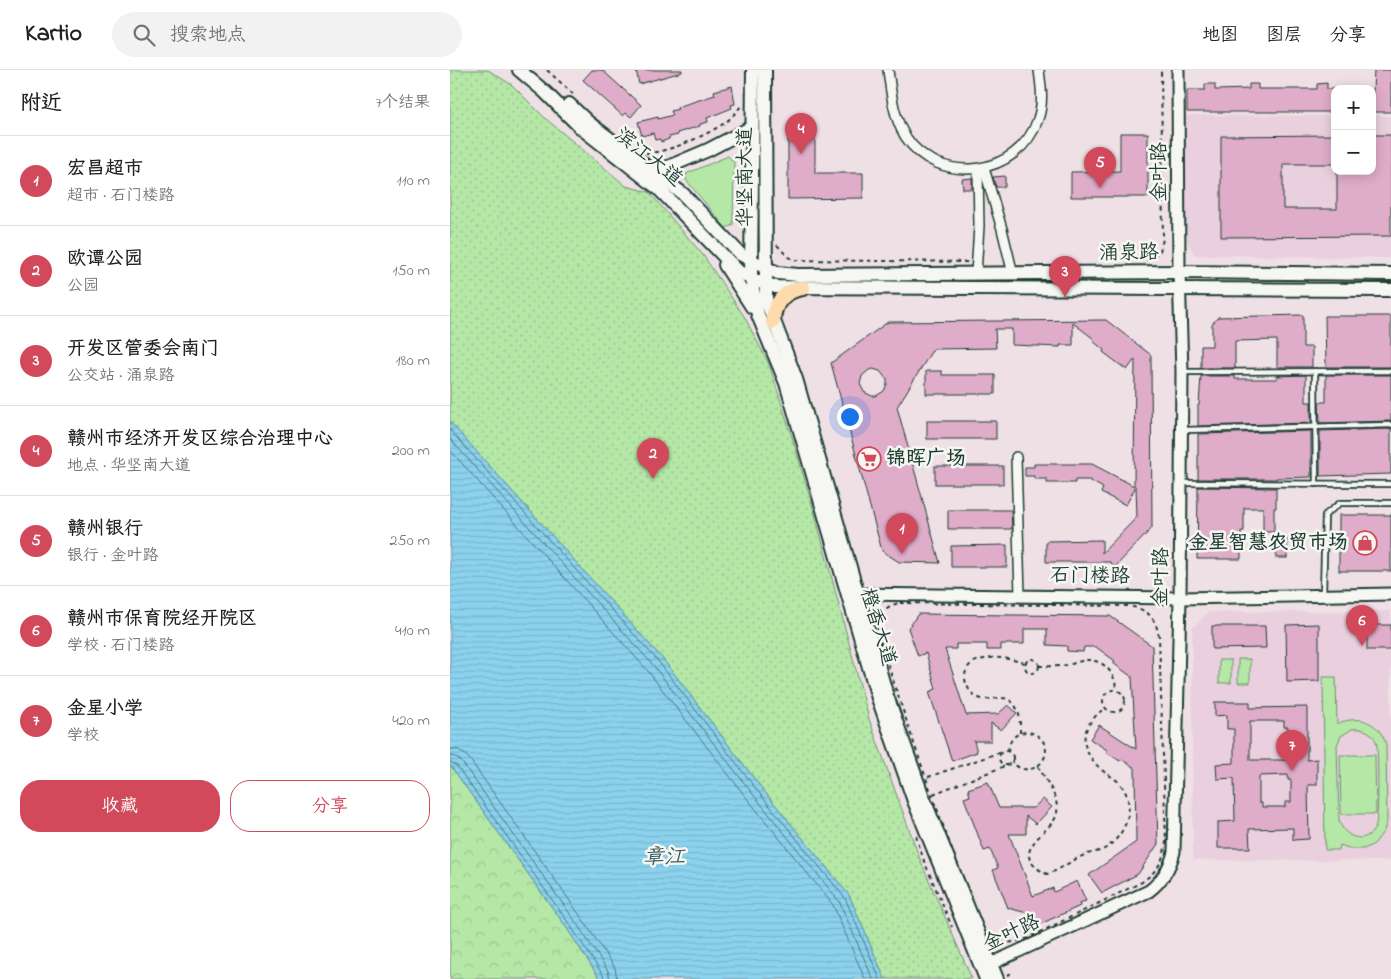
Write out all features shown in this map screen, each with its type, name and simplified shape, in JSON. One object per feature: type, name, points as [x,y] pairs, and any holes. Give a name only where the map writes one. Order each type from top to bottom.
[{"type":"main road","name":"滨江大道","points":[[519,70],[545,92],[581,128],[659,189],[738,270],[751,279]]},
{"type":"main road","name":"滨江大道","points":[[529,70],[589,123],[683,194],[730,245],[740,254],[751,260]]},
{"type":"main road","name":"华坚南大道","points":[[751,279],[753,70]]},
{"type":"main road","name":"华坚南大道","points":[[765,70],[765,284]]},
{"type":"main road","points":[[654,173],[708,150],[752,126]]},
{"type":"main road","points":[[698,230],[731,274],[758,315]]},
{"type":"main road","name":"涌泉路","points":[[751,260],[778,273],[798,275],[1179,272],[1391,274]]},
{"type":"main road","name":"涌泉路","points":[[751,279],[776,287],[803,288],[1391,290]]},
{"type":"main road","name":"橙香大道","points":[[751,279],[758,315],[786,383],[887,696],[921,779],[986,971]]},
{"type":"main road","name":"橙香大道","points":[[765,284],[766,300],[773,322],[796,379],[853,594],[878,698],[914,801],[986,971],[997,979]]},
{"type":"main road","points":[[773,322],[776,306],[782,296],[792,290],[803,288]]},
{"type":"street","points":[[888,70],[894,107],[901,128],[911,143],[924,156],[940,164],[958,169],[981,169],[1007,159],[1031,135],[1042,103],[1039,70]]},
{"type":"street","name":"金叶路","points":[[986,971],[1149,891],[1161,880],[1169,867],[1175,845],[1182,372],[1179,272],[1178,70]]},
{"type":"street","points":[[981,169],[1002,229],[1013,274]]},
{"type":"street","points":[[976,274],[981,169]]},
{"type":"street","points":[[1016,457],[1020,595]]},
{"type":"street","name":"石门楼路","points":[[853,594],[1180,598],[1391,594]]},
{"type":"lane","points":[[1315,371],[1316,484]]},
{"type":"lane","points":[[1182,372],[1391,371]]},
{"type":"lane","points":[[1181,430],[1391,425]]},
{"type":"lane","points":[[1181,484],[1391,484]]},
{"type":"lane","points":[[1323,596],[1325,515],[1340,503],[1391,503]]},
{"type":"path","points":[[548,70],[577,98]]},
{"type":"path","points":[[642,152],[655,152],[702,135],[722,124],[735,114],[744,103]]},
{"type":"path","points":[[900,603],[1128,606],[1142,608],[1153,619],[1159,636],[1166,842],[1161,864],[1154,873],[1136,885],[1026,939],[1014,943],[1000,942],[988,935],[984,929],[927,796],[879,637],[880,616],[886,608],[892,604],[900,603]]},
{"type":"path","points":[[1020,734],[1019,712],[1011,701],[1005,699],[982,699],[975,696],[965,682],[965,674],[968,666],[975,661],[988,657],[999,656],[1025,663]]},
{"type":"path","points":[[1025,663],[1033,659],[1038,662],[1039,666]]},
{"type":"path","points":[[1039,666],[1069,665],[1087,660],[1095,661],[1110,671],[1114,678],[1116,690],[1124,696],[1124,706],[1113,712],[1105,708],[1103,697],[1108,691],[1116,690]]},
{"type":"path","points":[[1025,663],[1026,669],[1030,673],[1036,672],[1039,666]]},
{"type":"path","points":[[1038,766],[1054,797],[1057,814],[1053,822],[1034,842],[1030,850],[1030,858],[1033,864],[1047,874],[1084,855],[1105,849],[1124,830],[1128,817],[1127,795],[1116,779],[1103,771],[1093,760],[1085,744],[1086,730],[1090,721],[1105,708]]},
{"type":"path","points":[[1004,752],[999,756],[1000,762],[1003,764],[1011,763],[1023,769],[1038,766],[1046,754],[1043,740],[1031,732],[1020,734],[1010,742],[1008,752]]},
{"type":"path","points":[[921,779],[1004,752],[1008,752],[1013,756],[1011,763]]},
{"type":"path","points":[[927,796],[1011,763]]},
{"type":"path","points":[[915,835],[955,933]]},
{"type":"shaded area","points":[[1185,115],[1331,116],[1331,175],[1376,175],[1376,116],[1391,116],[1391,258],[1195,255],[1186,240]]},
{"type":"shaded area","points":[[1391,611],[1391,861],[1193,860],[1192,628],[1208,612]]},
{"type":"green space","points":[[450,70],[488,70],[512,85],[546,119],[626,186],[649,192],[703,255],[744,316],[769,364],[793,440],[816,518],[869,719],[921,862],[972,979],[885,979],[849,895],[760,786],[662,658],[450,422]]},
{"type":"green space","points":[[728,156],[734,162],[733,225],[726,228],[686,180],[686,174]]},
{"type":"green space","points":[[1238,659],[1250,659],[1250,683],[1238,683]]},
{"type":"green space","points":[[1219,660],[1231,660],[1231,683],[1219,683]]},
{"type":"green space","points":[[1323,677],[1336,677],[1337,724],[1353,720],[1367,722],[1378,730],[1386,744],[1387,821],[1384,831],[1374,844],[1364,849],[1351,849],[1340,845],[1339,850],[1325,850]],"holes":[[[1352,729],[1366,731],[1373,736],[1377,744],[1378,789],[1376,823],[1371,834],[1360,838],[1349,835],[1344,831],[1339,819],[1337,745],[1341,736]]]},
{"type":"green space","points":[[1340,755],[1375,755],[1376,814],[1341,814]]},
{"type":"green space","points":[[450,765],[564,924],[600,979],[450,979]]},
{"type":"water","name":"章江","points":[[450,422],[662,658],[760,786],[849,895],[885,979],[600,979],[564,924],[450,765]]},
{"type":"building","points":[[592,70],[602,70],[641,105],[631,117],[626,113],[623,116],[583,80]]},
{"type":"building","points":[[636,70],[682,70],[682,72],[639,84]]},
{"type":"building","points":[[1374,70],[1391,70],[1391,112],[1376,112],[1376,85],[1373,85]]},
{"type":"building","points":[[1327,83],[1327,89],[1331,89],[1331,112],[1187,112],[1187,90],[1205,90],[1205,84],[1215,84],[1215,90],[1249,89],[1249,84],[1258,84],[1258,89],[1317,89],[1317,84]]},
{"type":"building","points":[[732,86],[735,104],[731,105],[732,108],[707,118],[708,122],[677,133],[678,135],[669,137],[669,139],[661,142],[660,139],[655,140],[653,133],[642,136],[638,122],[673,115],[671,111],[678,109],[677,107],[715,95],[714,91]]},
{"type":"building","points":[[1120,133],[1148,133],[1148,197],[1071,197],[1071,172],[1120,171]]},
{"type":"building","points":[[788,135],[815,135],[815,173],[863,173],[863,198],[788,199]]},
{"type":"building","points":[[1331,135],[1331,164],[1283,164],[1283,209],[1337,209],[1337,175],[1376,175],[1376,135],[1391,135],[1391,236],[1221,237],[1221,136]]},
{"type":"building","points":[[1005,176],[1005,187],[996,187],[993,177]]},
{"type":"building","points":[[972,178],[972,189],[963,189],[962,179]]},
{"type":"building","points":[[1303,315],[1303,347],[1312,347],[1312,367],[1277,367],[1277,340],[1235,341],[1235,368],[1201,368],[1201,346],[1212,346],[1212,324],[1218,317]]},
{"type":"building","points":[[1325,316],[1391,316],[1391,367],[1326,367]]},
{"type":"building","points":[[1106,320],[1151,355],[1152,528],[1115,567],[1110,562],[1046,562],[1046,541],[1102,540],[1102,553],[1137,517],[1136,486],[1126,505],[1101,493],[1103,488],[1089,480],[1075,480],[1075,483],[1047,483],[1047,479],[1034,479],[1034,476],[1025,476],[1025,467],[1034,467],[1034,464],[1092,464],[1134,486],[1135,359],[1127,370],[1103,352],[1104,350],[1093,341],[1094,339],[1073,323],[1073,345],[1060,345],[1060,347],[1012,345],[1012,329],[995,329],[996,348],[933,349],[897,407],[940,563],[899,562],[882,551],[831,363],[888,322]],"holes":[[[869,370],[880,371],[887,380],[884,391],[876,396],[864,392],[860,384],[862,376]]]},
{"type":"building","points":[[926,371],[942,371],[942,375],[995,375],[995,394],[926,394]]},
{"type":"building","points":[[1306,375],[1306,402],[1311,402],[1311,423],[1198,426],[1201,376],[1235,376],[1235,379],[1277,379],[1277,376]]},
{"type":"building","points":[[1326,375],[1391,375],[1391,421],[1320,423],[1319,402],[1326,402]]},
{"type":"building","points":[[927,421],[996,421],[996,439],[927,439]]},
{"type":"building","points":[[1391,429],[1391,474],[1320,476],[1320,431]]},
{"type":"building","points":[[1311,431],[1311,477],[1198,479],[1198,434]]},
{"type":"building","points":[[935,466],[1003,466],[1003,484],[935,484]]},
{"type":"building","points":[[1198,487],[1276,488],[1274,532],[1263,532],[1263,508],[1244,508],[1244,531],[1241,531],[1241,559],[1197,559]]},
{"type":"building","points":[[948,510],[1011,510],[1012,529],[948,529]]},
{"type":"building","name":"金星智慧农贸市场","points":[[1339,515],[1391,515],[1391,571],[1339,571]]},
{"type":"building","points":[[1276,539],[1287,539],[1287,558],[1276,558]]},
{"type":"building","points":[[1007,545],[1007,567],[951,567],[951,546]]},
{"type":"building","points":[[918,614],[1110,616],[1152,646],[1158,844],[1138,874],[1102,893],[1089,875],[1136,842],[1135,768],[1106,752],[1107,750],[1090,739],[1099,725],[1136,749],[1132,677],[1096,647],[1084,647],[1083,652],[1067,651],[1067,646],[1047,645],[1047,629],[1024,629],[1024,644],[1001,644],[1001,650],[987,650],[987,644],[956,644],[956,649],[945,649],[966,715],[998,714],[1008,705],[1017,713],[1001,730],[991,723],[991,741],[974,741],[977,752],[952,761],[929,692],[936,689],[926,653],[918,656],[908,628]]},
{"type":"building","points":[[1319,624],[1319,681],[1287,682],[1286,625]]},
{"type":"building","points":[[1367,625],[1391,625],[1391,650],[1367,650]]},
{"type":"building","points":[[1212,626],[1265,626],[1266,648],[1212,649]]},
{"type":"building","points":[[1215,702],[1250,702],[1250,708],[1307,707],[1307,760],[1317,759],[1317,785],[1308,785],[1309,839],[1293,840],[1293,828],[1249,829],[1250,848],[1218,848],[1218,822],[1235,821],[1234,778],[1217,779],[1216,764],[1234,763],[1234,729],[1227,729],[1227,715],[1215,716]],"holes":[[[1250,721],[1284,721],[1284,727],[1288,727],[1288,760],[1250,760]],[[1288,775],[1288,780],[1291,780],[1291,802],[1285,802],[1285,807],[1262,807],[1262,803],[1259,803],[1259,776]]]},
{"type":"building","points":[[988,782],[999,808],[1033,808],[1043,799],[1052,807],[1036,824],[1026,816],[1026,834],[1009,834],[1033,896],[1053,888],[1054,892],[1077,881],[1086,901],[1079,903],[1080,906],[1036,926],[1031,914],[1008,908],[993,870],[998,868],[990,849],[984,851],[964,798],[970,796],[968,789]]},
{"type":"place","name":"赣州市经济开发区综合治理中心","points":[[801,154]]},
{"type":"place","name":"赣州银行","points":[[1100,188]]},
{"type":"place","name":"开发区管委会南门","points":[[1065,297]]},
{"type":"place","name":"锦晖广场","points":[[869,459]]},
{"type":"place","name":"欧谭公园","points":[[653,479]]},
{"type":"place","name":"金星智慧农贸市场","points":[[1365,543]]},
{"type":"place","name":"宏昌超市","points":[[902,554]]},
{"type":"place","name":"赣州市保育院经开院区","points":[[1362,646]]},
{"type":"place","name":"金星小学","points":[[1292,771]]}]
